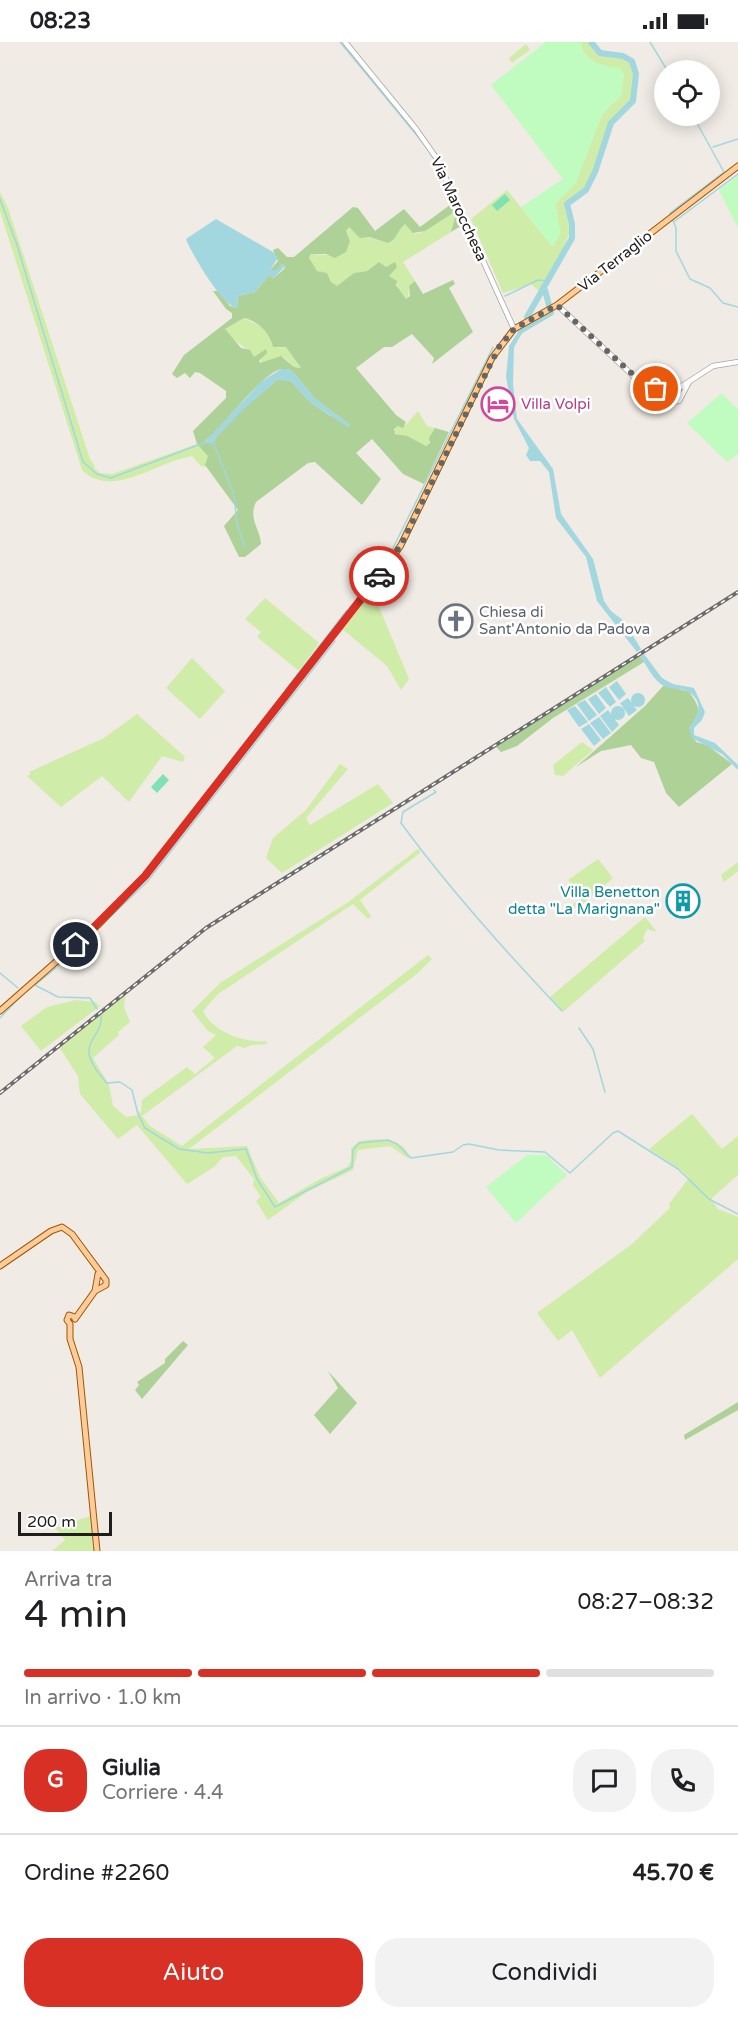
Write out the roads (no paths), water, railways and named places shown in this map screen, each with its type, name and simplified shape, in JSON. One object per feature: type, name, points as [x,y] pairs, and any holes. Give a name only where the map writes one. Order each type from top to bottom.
[{"type":"main road","name":"Via Terraglio","points":[[0,1011],[99,924],[145,876],[386,567],[401,545],[492,358],[514,329],[552,308],[738,166]]},
{"type":"main road","points":[[0,1266],[51,1231],[66,1229],[97,1269],[101,1282],[75,1317],[70,1315],[67,1317],[81,1384],[97,1551]]},
{"type":"street","name":"Via Marocchesa","points":[[345,42],[416,129],[437,159],[514,329]]},
{"type":"street","points":[[552,308],[641,382],[664,392],[675,403],[681,398],[689,382]]},
{"type":"street","points":[[668,398],[668,394],[713,366],[738,362]]},
{"type":"street","points":[[656,389],[675,390]]},
{"type":"street","points":[[675,390],[681,398]]},
{"type":"water","points":[[216,219],[273,252],[278,258],[270,270],[277,270],[281,264],[285,266],[274,278],[269,275],[255,292],[238,296],[237,308],[224,299],[216,289],[194,256],[186,239]]},
{"type":"water","points":[[527,325],[514,347],[513,384],[517,419],[553,469],[561,514],[593,559],[604,601],[611,611],[624,621],[641,649],[637,652],[597,601],[586,557],[556,518],[549,472],[540,461],[530,461],[526,455],[529,448],[514,419],[506,377],[509,346],[520,329]]},
{"type":"water","points":[[281,369],[293,372],[314,398],[350,425],[349,428],[310,402],[291,381],[278,379],[216,437],[213,444],[204,443],[262,381]]},
{"type":"water","points":[[644,654],[662,678],[673,684],[694,688],[705,712],[702,720],[694,728],[694,735],[715,743],[738,765],[738,770],[722,754],[692,738],[689,728],[697,714],[697,700],[685,691],[664,686],[653,677],[640,656]]},
{"type":"water","points":[[617,681],[626,694],[619,700],[609,687]]},
{"type":"water","points":[[606,687],[616,702],[610,707],[598,693]]},
{"type":"water","points":[[638,693],[643,695],[645,700],[643,705],[638,707],[633,705],[631,700],[633,695]]},
{"type":"water","points":[[596,694],[606,708],[599,714],[588,699]]},
{"type":"water","points":[[628,698],[637,710],[629,716],[620,703]]},
{"type":"water","points":[[585,700],[597,715],[589,721],[577,704]]},
{"type":"water","points":[[575,706],[588,722],[579,727],[567,710]]},
{"type":"water","points":[[618,706],[623,708],[625,713],[623,718],[618,720],[613,718],[611,713],[613,708]]},
{"type":"water","points":[[608,710],[619,725],[612,732],[600,716]]},
{"type":"water","points":[[599,717],[611,733],[603,739],[590,723]]},
{"type":"water","points":[[589,724],[601,740],[594,746],[581,729]]},
{"type":"waterway","points":[[340,42],[424,144]]},
{"type":"waterway","points":[[527,317],[572,238],[572,224],[567,204],[586,190],[595,172],[611,123],[633,101],[636,74],[632,61],[623,56],[600,53],[591,42]]},
{"type":"waterway","points":[[650,42],[661,60]]},
{"type":"waterway","points":[[699,126],[724,172],[670,213],[676,228],[676,251],[690,279],[710,288],[723,303],[738,307]]},
{"type":"waterway","points":[[713,147],[738,139]]},
{"type":"waterway","points":[[430,153],[436,162]]},
{"type":"waterway","points":[[675,221],[738,174]]},
{"type":"waterway","points":[[0,199],[17,245],[83,462],[97,474],[111,478],[206,442]]},
{"type":"waterway","points":[[505,296],[538,280],[548,281]]},
{"type":"waterway","points":[[520,331],[551,313],[545,290]]},
{"type":"waterway","points":[[361,591],[391,552],[493,347]]},
{"type":"waterway","points":[[213,442],[234,495],[237,524],[245,547]]},
{"type":"waterway","points":[[287,688],[347,610]]},
{"type":"waterway","points":[[58,966],[147,882],[335,641]]},
{"type":"waterway","points":[[434,790],[436,792],[403,812],[401,823],[478,920],[562,1011]]},
{"type":"waterway","points":[[56,968],[35,985],[58,997],[90,998],[97,1009]]},
{"type":"waterway","points":[[0,973],[18,988]]},
{"type":"waterway","points":[[0,1018],[24,993]]},
{"type":"waterway","points":[[101,1013],[101,1023],[89,1050],[90,1058],[107,1083],[120,1082],[132,1090],[138,1114],[145,1128],[179,1149],[208,1153],[246,1149],[257,1179],[275,1207],[352,1167],[353,1150],[359,1143],[388,1140],[397,1144],[411,1158],[453,1152],[469,1144],[499,1150],[545,1152],[570,1173],[618,1131],[678,1169],[709,1199],[738,1214]]},
{"type":"waterway","points":[[579,1028],[593,1049],[605,1092]]},
{"type":"railway","points":[[0,1093],[206,928],[738,592]]},
{"type":"place","name":"Villa Volpi","points":[[498,404]]},
{"type":"place","name":"Chiesa di Sant'Antonio da Padova","points":[[456,621]]},
{"type":"place","name":"Villa Benetton detta \"La Marignana\"","points":[[683,901]]}]
